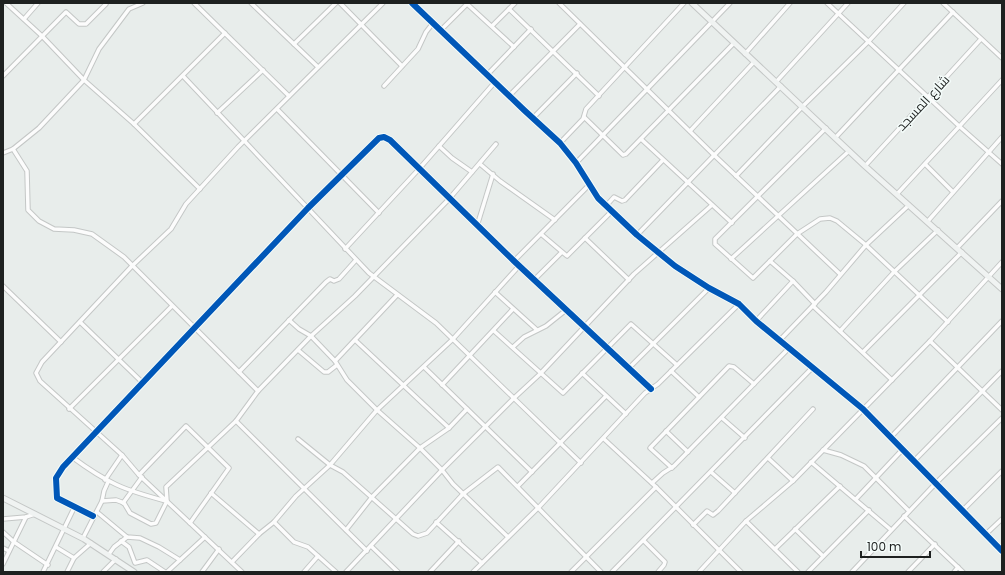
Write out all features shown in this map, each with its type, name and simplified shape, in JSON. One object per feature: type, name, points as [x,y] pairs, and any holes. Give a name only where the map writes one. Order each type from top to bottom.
[{"type":"street","points":[[6,3],[42,36],[84,80],[134,124],[200,189]]},
{"type":"street","points":[[24,19],[38,3]]},
{"type":"street","points":[[3,76],[66,12],[79,24],[86,24],[106,4],[105,3]]},
{"type":"street","points":[[3,153],[14,149],[39,128],[84,80],[99,49],[129,9],[143,3]]},
{"type":"street","points":[[194,3],[290,96]]},
{"type":"street","points":[[251,3],[318,67]]},
{"type":"street","points":[[294,44],[336,3]]},
{"type":"street","points":[[340,3],[402,66]]},
{"type":"street","points":[[242,572],[141,476],[122,455],[69,409],[40,381],[36,373],[42,362],[60,342],[132,266],[171,229],[186,204],[244,141],[383,3]]},
{"type":"street","points":[[412,3],[508,96],[560,143],[606,206],[659,253],[709,288],[739,304],[756,321],[863,409],[1002,551]]},
{"type":"street","points":[[440,31],[467,3],[514,47]]},
{"type":"street","points":[[492,26],[515,3]]},
{"type":"street","points":[[560,3],[715,156],[840,274]]},
{"type":"street","points":[[560,143],[584,117],[584,111],[626,68],[684,3]]},
{"type":"street","points":[[692,3],[745,54],[836,137],[865,166],[898,194],[1002,289]]},
{"type":"street","points":[[576,163],[730,3]]},
{"type":"street","points":[[745,54],[789,3]]},
{"type":"street","points":[[827,3],[899,69],[928,98],[1002,164]]},
{"type":"street","points":[[776,82],[848,3]]},
{"type":"street","points":[[736,176],[803,106],[869,42],[904,3]]},
{"type":"street","points":[[943,3],[1002,58]]},
{"type":"street","points":[[509,9],[554,50],[599,96]]},
{"type":"street","points":[[836,137],[953,12]]},
{"type":"street","points":[[384,86],[418,49],[426,32],[433,23]]},
{"type":"street","points":[[508,96],[580,24]]},
{"type":"street","points":[[487,75],[531,29]]},
{"type":"street","points":[[134,124],[225,33]]},
{"type":"street","name":"شارع المسجد","points":[[865,166],[982,39]]},
{"type":"street","points":[[584,117],[623,155],[641,139],[734,43]]},
{"type":"street","points":[[690,131],[754,62]]},
{"type":"street","points":[[217,113],[263,70]]},
{"type":"street","points":[[533,118],[577,73]]},
{"type":"street","points":[[183,76],[374,278],[429,317],[581,463]]},
{"type":"street","points":[[898,194],[1002,80]]},
{"type":"street","points":[[345,249],[419,169],[495,82]]},
{"type":"street","points":[[638,235],[781,86]]},
{"type":"street","points":[[277,109],[379,213]]},
{"type":"street","points":[[826,128],[714,241],[715,244],[753,278],[797,234],[820,219],[830,218],[837,221],[866,245],[948,322]]},
{"type":"street","points":[[93,516],[74,508],[57,498],[56,478],[72,457],[308,208],[375,140],[384,137],[419,169],[449,200],[651,389]]},
{"type":"street","points":[[928,221],[1002,137]]},
{"type":"street","points":[[641,139],[732,223]]},
{"type":"street","points":[[102,502],[116,500],[123,503],[130,513],[153,524],[156,523],[167,501],[166,487],[236,421],[258,391],[311,336],[374,278],[449,200],[496,144]]},
{"type":"street","points":[[439,146],[452,158],[472,172]]},
{"type":"street","points":[[14,149],[26,171],[28,210],[39,221],[54,229],[74,230],[92,234],[124,257],[258,391]]},
{"type":"street","points":[[731,259],[777,215],[849,151]]},
{"type":"street","points":[[606,206],[614,197],[622,201],[625,200],[663,160]]},
{"type":"street","points":[[480,164],[555,220]]},
{"type":"street","points":[[925,164],[953,192]]},
{"type":"street","points":[[477,226],[493,174]]},
{"type":"street","points":[[514,261],[590,185]]},
{"type":"street","points":[[958,248],[1002,200]]},
{"type":"street","points":[[347,572],[442,470],[513,398],[540,374],[629,280],[712,205]]},
{"type":"street","points":[[780,340],[814,305],[866,245],[909,205]]},
{"type":"street","points":[[541,234],[561,253],[567,256],[612,211]]},
{"type":"street","points":[[840,331],[894,272],[938,230]]},
{"type":"street","points":[[585,238],[629,280]]},
{"type":"street","points":[[863,352],[962,252]]},
{"type":"street","points":[[534,280],[561,253]]},
{"type":"street","points":[[239,372],[326,282],[330,279],[334,281],[339,279],[356,260]]},
{"type":"street","points":[[770,261],[793,281],[814,305],[892,380]]},
{"type":"street","points":[[699,572],[746,521],[793,481],[892,380],[948,322],[1002,262]]},
{"type":"street","points":[[232,562],[259,534],[274,522],[303,489],[330,465],[377,410],[452,339],[519,266]]},
{"type":"street","points":[[756,321],[793,281]]},
{"type":"street","points":[[3,286],[60,342]]},
{"type":"street","points":[[629,368],[709,288]]},
{"type":"street","points":[[495,292],[537,330]]},
{"type":"street","points":[[335,361],[397,295]]},
{"type":"street","points":[[474,572],[604,439],[645,393],[671,371],[739,304]]},
{"type":"street","points":[[69,409],[172,306]]},
{"type":"street","points":[[442,385],[513,309]]},
{"type":"street","points":[[512,348],[524,337],[549,324],[566,310]]},
{"type":"street","points":[[289,320],[299,329],[311,336],[335,361],[345,377],[377,410],[420,448],[463,494],[508,537]]},
{"type":"street","points":[[891,437],[1002,321]]},
{"type":"street","points":[[80,322],[143,383]]},
{"type":"street","points":[[494,331],[562,393],[632,324],[677,365]]},
{"type":"street","points":[[355,340],[449,428]]},
{"type":"street","points":[[930,341],[1002,410]]},
{"type":"street","points":[[652,484],[663,473],[672,468],[790,348]]},
{"type":"street","points":[[298,350],[324,372],[328,372],[337,365]]},
{"type":"street","points":[[672,468],[650,449],[699,397],[731,366],[754,384]]},
{"type":"street","points":[[424,367],[532,472]]},
{"type":"street","points":[[612,572],[813,368]]},
{"type":"street","points":[[671,371],[699,397]]},
{"type":"street","points":[[914,461],[1002,371]]},
{"type":"street","points":[[582,373],[626,414]]},
{"type":"street","points":[[518,486],[559,442],[606,396]]},
{"type":"street","points":[[346,530],[372,498],[420,448],[449,428],[467,409]]},
{"type":"street","points":[[693,525],[707,511],[714,515],[813,409]]},
{"type":"street","points":[[722,418],[745,438]]},
{"type":"street","points":[[852,572],[890,529],[1002,418]]},
{"type":"street","points":[[236,421],[367,551]]},
{"type":"street","points":[[123,503],[132,492],[141,476],[186,426],[229,468],[190,523]]},
{"type":"street","points":[[666,431],[688,452]]},
{"type":"street","points":[[298,439],[330,465],[344,472],[413,534],[418,536],[427,533],[463,494],[497,467],[539,507],[601,572]]},
{"type":"street","points":[[604,439],[656,487],[719,549],[740,572]]},
{"type":"street","points":[[856,499],[903,449]]},
{"type":"street","points":[[823,450],[841,455],[864,466],[909,511]]},
{"type":"street","points":[[83,538],[93,516],[102,502],[106,481],[122,455]]},
{"type":"street","points":[[72,457],[106,481],[132,492],[167,501]]},
{"type":"street","points":[[768,458],[793,481]]},
{"type":"street","points":[[811,462],[890,529]]},
{"type":"street","points":[[962,511],[1002,471]]},
{"type":"street","points":[[711,472],[735,494]]},
{"type":"street","points":[[775,549],[840,486]]},
{"type":"street","points":[[571,572],[656,487]]},
{"type":"street","points":[[211,493],[259,534]]},
{"type":"street","points":[[3,498],[83,538],[109,554],[132,571],[135,563],[129,547],[121,540]]},
{"type":"street","points":[[43,572],[48,565],[74,508]]},
{"type":"street","points":[[808,572],[869,510]]},
{"type":"street","points":[[96,512],[127,537]]},
{"type":"street","points":[[3,519],[26,517],[35,513]]},
{"type":"street","points":[[904,516],[963,572]]},
{"type":"street","points":[[3,564],[26,517]]},
{"type":"street","points":[[986,534],[1002,519]]},
{"type":"street","points":[[746,521],[798,572]]},
{"type":"street","points":[[274,522],[294,542],[304,544],[336,572]]},
{"type":"street","points":[[436,522],[482,563]]},
{"type":"street","points":[[795,529],[823,556]]},
{"type":"street","points":[[3,532],[14,542],[48,565]]},
{"type":"street","points":[[109,554],[121,540],[127,537],[140,538],[159,547],[180,560]]},
{"type":"street","points":[[135,563],[147,560],[166,572],[205,537]]},
{"type":"street","points":[[430,572],[459,541]]},
{"type":"street","points":[[644,541],[665,562],[658,572]]},
{"type":"street","points":[[67,572],[74,558],[91,543]]},
{"type":"street","points":[[908,572],[935,544]]},
{"type":"street","points":[[371,546],[398,572]]},
{"type":"street","points":[[56,547],[74,558]]},
{"type":"street","points":[[3,548],[9,551]]},
{"type":"street","points":[[202,572],[218,549]]},
{"type":"street","points":[[304,572],[318,556]]},
{"type":"street","points":[[103,572],[116,559]]},
{"type":"street","points":[[954,572],[958,567]]},
{"type":"street","points":[[171,569],[176,572]]},
{"type":"cycle path","points":[[412,3],[560,143],[576,163],[598,198],[637,235],[675,266],[709,288],[739,304],[756,321],[863,409],[1002,551]]},
{"type":"cycle path","points":[[93,516],[57,498],[56,478],[63,467],[308,208],[379,138],[384,137],[390,140],[514,261],[651,389]]}]
